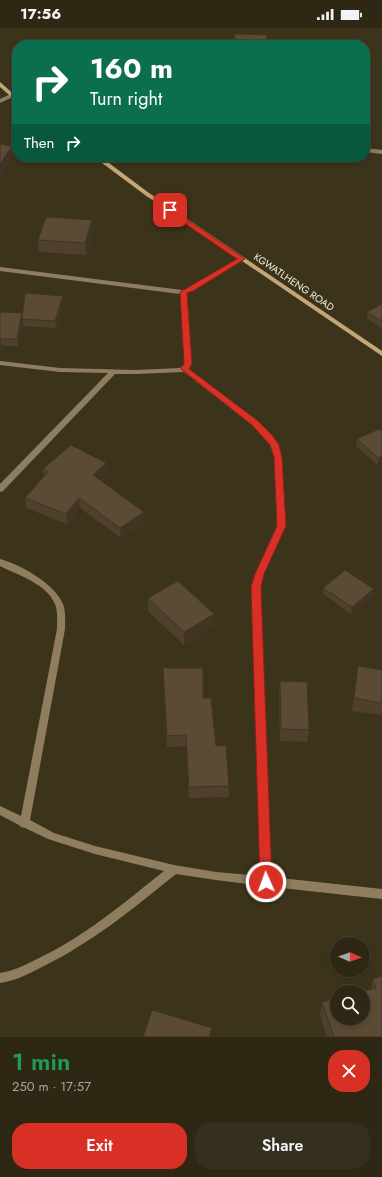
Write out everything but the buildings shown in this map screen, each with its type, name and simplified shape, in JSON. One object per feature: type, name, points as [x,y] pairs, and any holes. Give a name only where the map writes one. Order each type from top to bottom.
[{"type":"street","points":[[0,84],[11,96],[0,101]]},
{"type":"street","points":[[370,151],[382,152]]},
{"type":"street","name":"KGWATLHENG ROAD","points":[[104,162],[147,194],[382,354]]},
{"type":"street","points":[[0,269],[184,292],[191,290],[242,259]]},
{"type":"street","points":[[0,363],[60,370],[113,372],[178,371],[185,369],[188,364],[184,292]]},
{"type":"street","points":[[185,369],[255,423],[269,437],[274,445],[278,457],[281,526],[259,574],[256,587],[266,882]]},
{"type":"street","points":[[0,489],[113,372]]},
{"type":"street","points":[[0,562],[48,588],[59,604],[61,614],[61,629],[24,824]]},
{"type":"street","points":[[0,810],[24,824],[51,836],[95,850],[174,869],[266,882],[382,894]]},
{"type":"street","points":[[0,978],[10,977],[48,960],[88,937],[174,869]]},
{"type":"route","points":[[170,210],[242,259],[191,290],[184,292],[188,364],[185,369],[255,423],[269,437],[274,445],[278,457],[282,516],[281,526],[259,574],[256,587],[266,882]]}]
